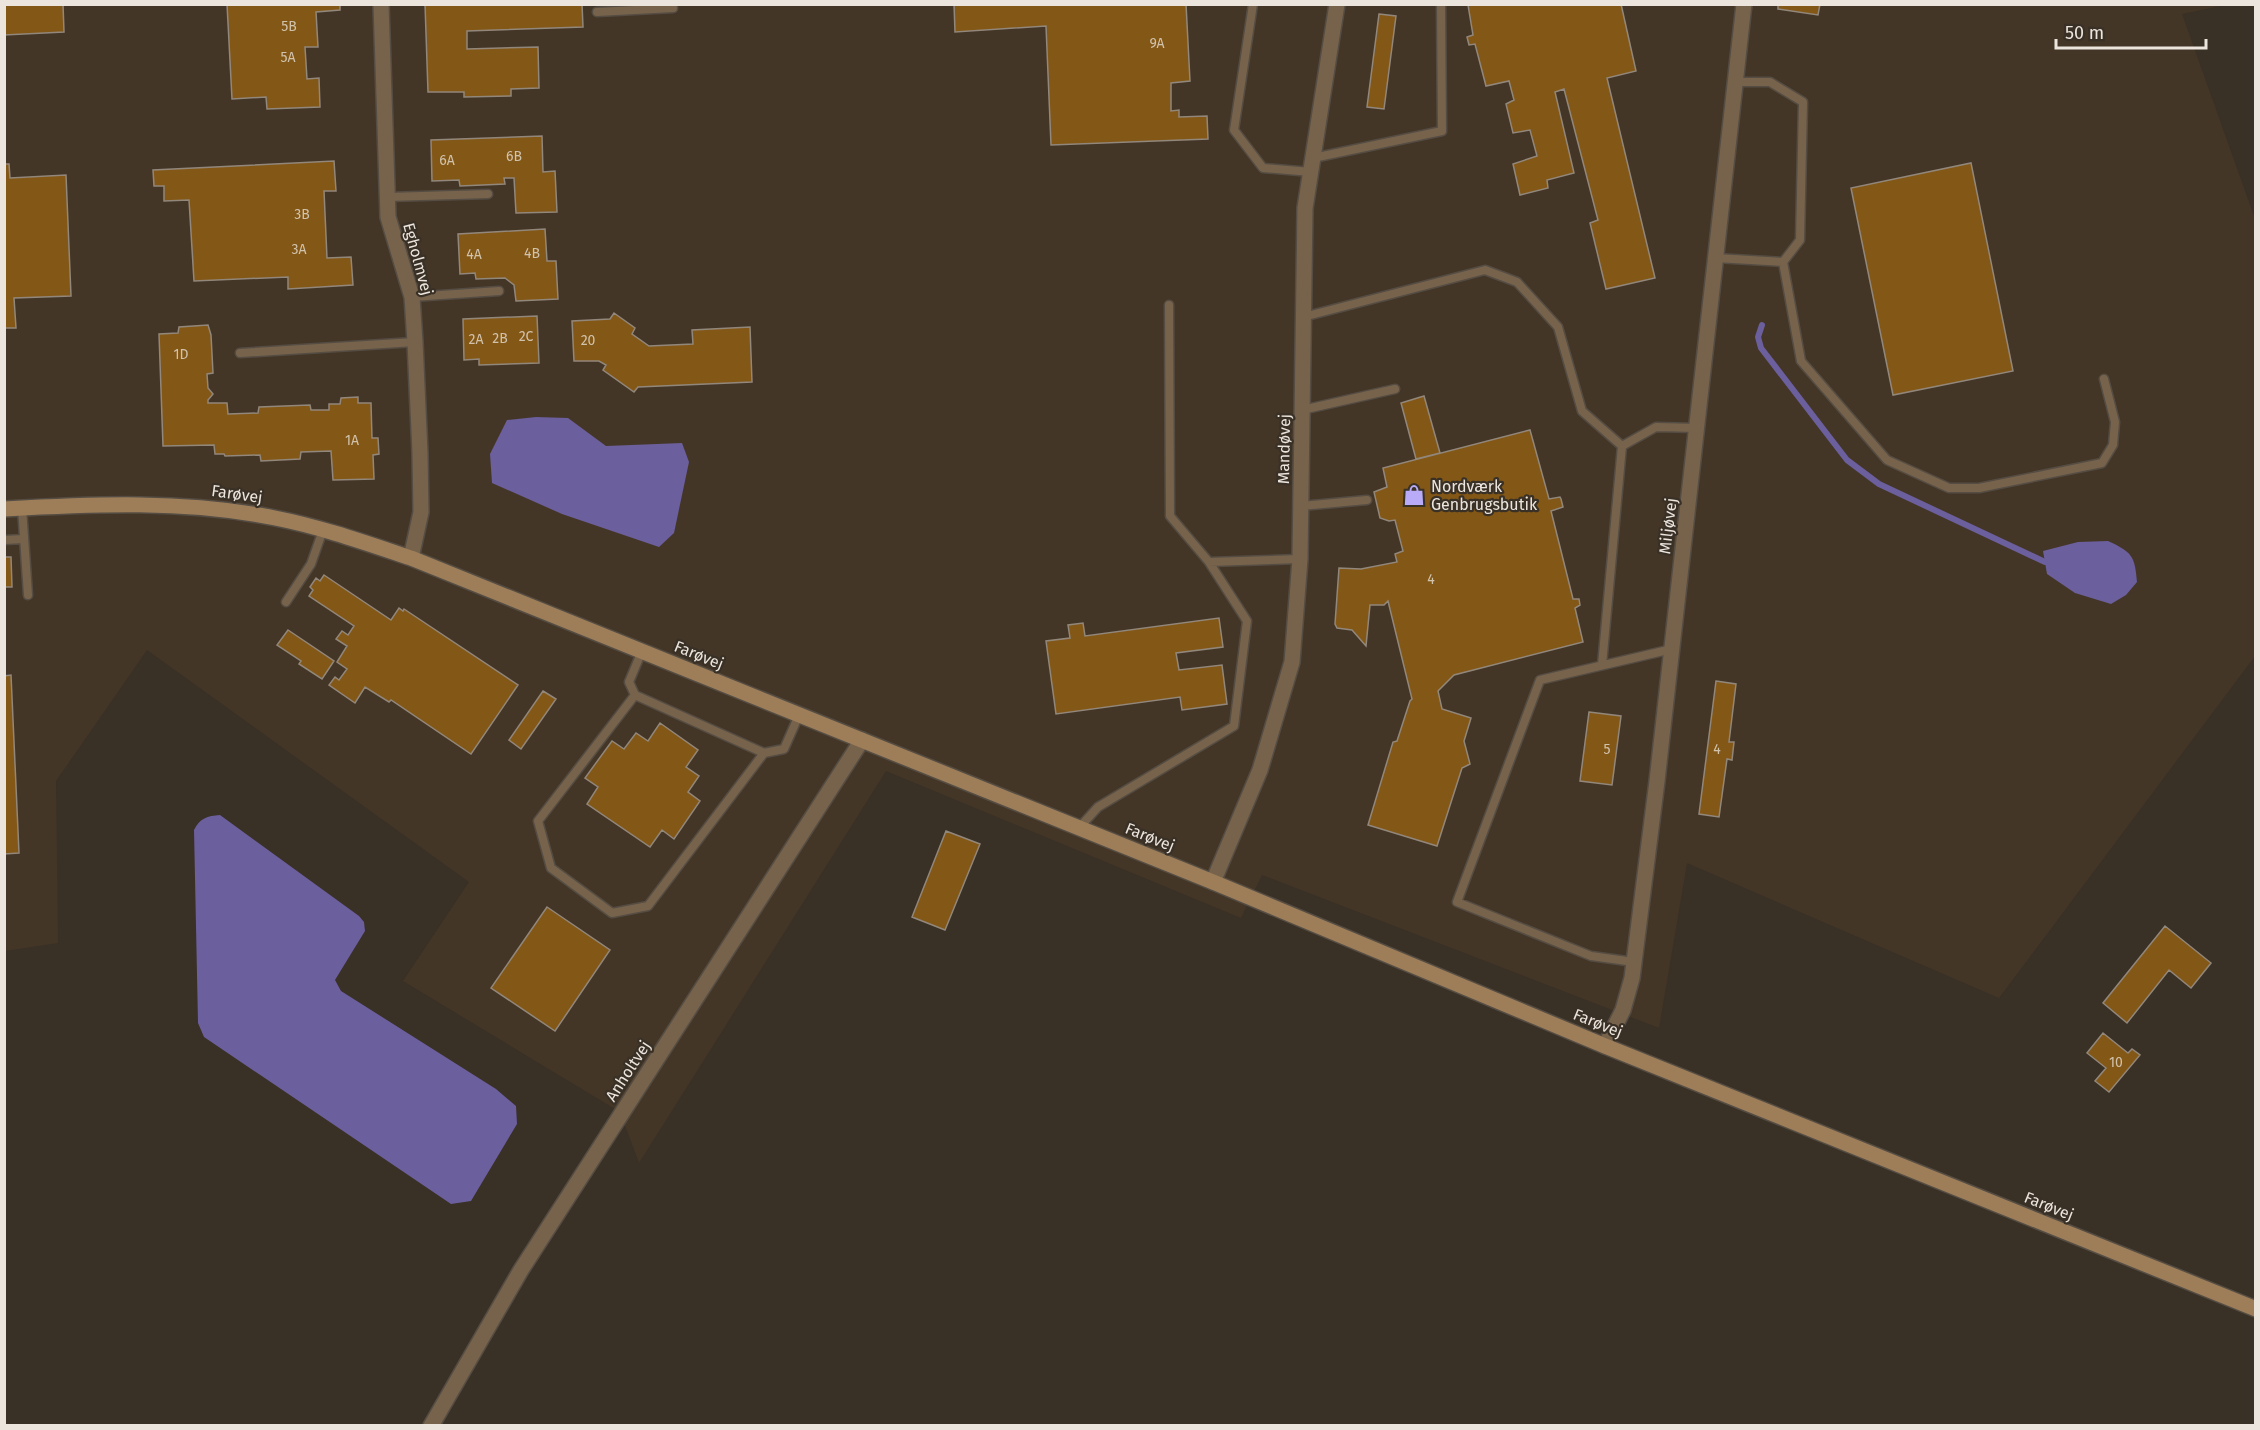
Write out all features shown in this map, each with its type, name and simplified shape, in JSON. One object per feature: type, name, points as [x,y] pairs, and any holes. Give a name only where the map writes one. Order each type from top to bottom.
[{"type":"street","name":"Egholmvej","points":[[381,4],[388,217],[412,297],[415,342],[421,512],[411,558]]},
{"type":"street","name":"Mandøvej","points":[[1213,882],[1260,770],[1292,662],[1300,559],[1305,208],[1337,4]]},
{"type":"street","name":"Miljøvej","points":[[1605,1046],[1623,1010],[1632,978],[1672,649],[1744,4]]},
{"type":"street","name":"Farøvej","points":[[4,508],[98,504],[195,507],[274,518],[346,536],[411,558],[1213,882],[1605,1046],[2256,1309]]},
{"type":"street","name":"Anholtvej","points":[[431,1425],[521,1270],[862,740]]},
{"type":"lane","points":[[1253,4],[1234,130],[1263,168],[1312,165],[1442,131],[1442,4]]},
{"type":"lane","points":[[597,12],[673,8]]},
{"type":"lane","points":[[1735,82],[1770,81],[1803,102],[1800,240],[1783,262],[1801,361],[1887,460],[1949,488],[1979,488],[2102,463],[2113,445],[2115,422],[2104,379]]},
{"type":"lane","points":[[388,197],[488,194]]},
{"type":"lane","points":[[1716,258],[1783,262]]},
{"type":"lane","points":[[1303,317],[1485,270],[1517,282],[1558,327],[1582,411],[1622,446]]},
{"type":"lane","points":[[412,297],[499,291]]},
{"type":"lane","points":[[1079,828],[1098,807],[1234,726],[1247,621],[1209,562],[1170,516],[1168,306]]},
{"type":"lane","points":[[240,353],[415,342]]},
{"type":"lane","points":[[1302,410],[1395,389]]},
{"type":"lane","points":[[1622,446],[1656,427],[1697,428]]},
{"type":"lane","points":[[1602,665],[1622,446]]},
{"type":"lane","points":[[1301,506],[1367,500]]},
{"type":"lane","points":[[22,508],[28,595]]},
{"type":"lane","points":[[286,602],[311,564],[323,530]]},
{"type":"lane","points":[[4,540],[24,539]]},
{"type":"lane","points":[[1209,562],[1300,559]]},
{"type":"lane","points":[[1634,962],[1591,956],[1457,902],[1540,680],[1672,649]]},
{"type":"lane","points":[[642,651],[629,682],[635,695],[764,753],[784,749],[799,715]]},
{"type":"lane","points":[[635,695],[538,821],[551,868],[612,913],[648,906],[764,753]]},
{"type":"shaded area","points":[[5,5],[2225,5],[2182,14],[2255,219],[2255,656],[1999,998],[1687,863],[1659,1028],[1262,875],[1241,918],[886,771],[639,1163],[620,1112],[403,981],[469,882],[147,650],[56,781],[58,943],[5,951]]},
{"type":"shaded area","points":[[536,417],[568,418],[606,446],[682,443],[689,462],[674,533],[659,547],[562,514],[492,483],[490,454],[507,420]]},
{"type":"shaded area","points":[[2108,541],[2131,556],[2137,582],[2126,595],[2111,604],[2075,593],[2047,574],[2043,551],[2078,542]]},
{"type":"shaded area","points":[[220,815],[359,916],[364,922],[365,931],[335,980],[341,991],[496,1089],[516,1106],[517,1124],[471,1201],[451,1204],[204,1037],[198,1023],[194,830],[204,818]]},
{"type":"building","points":[[4,4],[63,4],[64,32],[4,35]]},
{"type":"building","points":[[227,4],[340,4],[340,10],[316,12],[318,47],[305,47],[307,79],[319,78],[320,107],[267,109],[266,97],[232,99]]},
{"type":"building","points":[[425,4],[582,4],[583,27],[467,31],[467,49],[538,47],[539,88],[511,89],[511,96],[464,97],[464,92],[428,92]]},
{"type":"building","points":[[954,4],[1186,4],[1190,81],[1171,83],[1171,111],[1179,110],[1179,117],[1207,116],[1208,139],[1051,145],[1046,26],[955,32]]},
{"type":"building","points":[[1621,4],[1636,71],[1607,78],[1655,278],[1606,289],[1590,223],[1598,220],[1564,89],[1555,92],[1574,173],[1547,180],[1548,188],[1520,195],[1513,164],[1537,156],[1530,130],[1513,133],[1506,104],[1514,100],[1509,81],[1486,86],[1475,44],[1469,45],[1467,37],[1473,35],[1468,5]]},
{"type":"building","points":[[1778,4],[1820,4],[1818,15],[1778,9]]},
{"type":"building","points":[[1379,14],[1396,16],[1384,109],[1367,107]]},
{"type":"building","points":[[542,136],[543,172],[555,171],[557,212],[516,213],[514,178],[504,178],[505,184],[460,186],[459,180],[432,181],[431,140]]},
{"type":"building","points":[[334,161],[336,191],[324,191],[327,258],[351,257],[353,285],[288,289],[288,277],[194,281],[189,200],[164,201],[164,186],[154,186],[153,170]]},
{"type":"building","points":[[1971,163],[2013,371],[1893,395],[1851,188]]},
{"type":"building","points":[[4,164],[9,164],[10,178],[66,175],[71,296],[14,298],[16,328],[4,328]]},
{"type":"building","points":[[545,229],[547,261],[556,261],[558,299],[516,301],[514,285],[505,278],[476,279],[475,273],[460,274],[458,234]]},
{"type":"building","points":[[614,313],[635,328],[632,334],[649,346],[693,344],[692,330],[750,327],[752,382],[638,387],[634,392],[603,370],[606,365],[599,361],[574,361],[572,321],[610,319]]},
{"type":"building","points":[[537,316],[539,363],[479,365],[479,359],[464,360],[463,319]]},
{"type":"building","points":[[208,325],[211,335],[213,373],[207,374],[208,388],[213,394],[208,403],[227,403],[228,414],[258,413],[259,407],[310,405],[311,410],[329,410],[329,404],[340,404],[341,398],[358,397],[358,403],[371,403],[372,438],[378,438],[379,454],[373,455],[374,479],[333,480],[331,451],[301,452],[300,459],[261,461],[260,455],[215,454],[214,445],[163,446],[159,334],[178,333],[179,327]]},
{"type":"building","points":[[1424,396],[1440,453],[1416,459],[1401,403]]},
{"type":"building","points":[[1530,430],[1549,499],[1560,497],[1563,507],[1551,511],[1573,599],[1579,599],[1580,605],[1575,608],[1583,642],[1454,675],[1438,691],[1442,709],[1471,718],[1464,741],[1470,764],[1462,768],[1437,846],[1368,825],[1393,742],[1397,741],[1412,699],[1388,601],[1384,605],[1370,605],[1366,646],[1352,630],[1337,628],[1335,624],[1339,568],[1361,569],[1397,562],[1395,554],[1403,551],[1395,520],[1380,518],[1374,492],[1387,487],[1383,468]]},
{"type":"building","points":[[4,557],[11,557],[12,587],[4,587]]},
{"type":"building","points":[[324,575],[391,620],[399,608],[403,611],[404,609],[518,685],[471,754],[391,700],[389,702],[365,687],[355,703],[329,685],[335,677],[339,680],[347,669],[337,662],[347,646],[336,639],[342,631],[348,635],[354,626],[309,596],[313,590],[310,587],[316,578],[320,581]]},
{"type":"building","points":[[1219,618],[1223,647],[1176,653],[1179,670],[1222,665],[1227,704],[1182,710],[1180,697],[1056,714],[1046,641],[1070,638],[1068,625],[1083,623],[1085,636]]},
{"type":"building","points":[[288,630],[334,661],[322,679],[299,664],[301,661],[277,645]]},
{"type":"building","points":[[11,675],[19,853],[4,854],[4,676]]},
{"type":"building","points":[[1716,681],[1736,684],[1729,742],[1734,742],[1732,760],[1727,759],[1719,817],[1699,814]]},
{"type":"building","points":[[543,691],[556,699],[521,749],[509,740]]},
{"type":"building","points":[[1589,712],[1621,716],[1612,785],[1580,781]]},
{"type":"building","points":[[660,723],[698,750],[686,767],[699,776],[688,792],[700,801],[674,839],[662,830],[650,847],[587,804],[598,787],[585,778],[612,741],[624,749],[636,733],[648,741]]},
{"type":"building","points":[[946,831],[980,844],[945,930],[912,917]]},
{"type":"building","points":[[547,907],[610,950],[555,1031],[491,988]]},
{"type":"building","points":[[2165,926],[2211,963],[2191,988],[2169,970],[2127,1023],[2103,1003]]},
{"type":"building","points":[[2103,1033],[2128,1053],[2132,1049],[2140,1055],[2109,1092],[2095,1081],[2106,1068],[2087,1053]]},
{"type":"waterway","points":[[1762,325],[1758,337],[1761,348],[1847,460],[1879,484],[2045,562]]},
{"type":"place","name":"Nordværk Genbrugsbutik","points":[[1414,495]]}]
